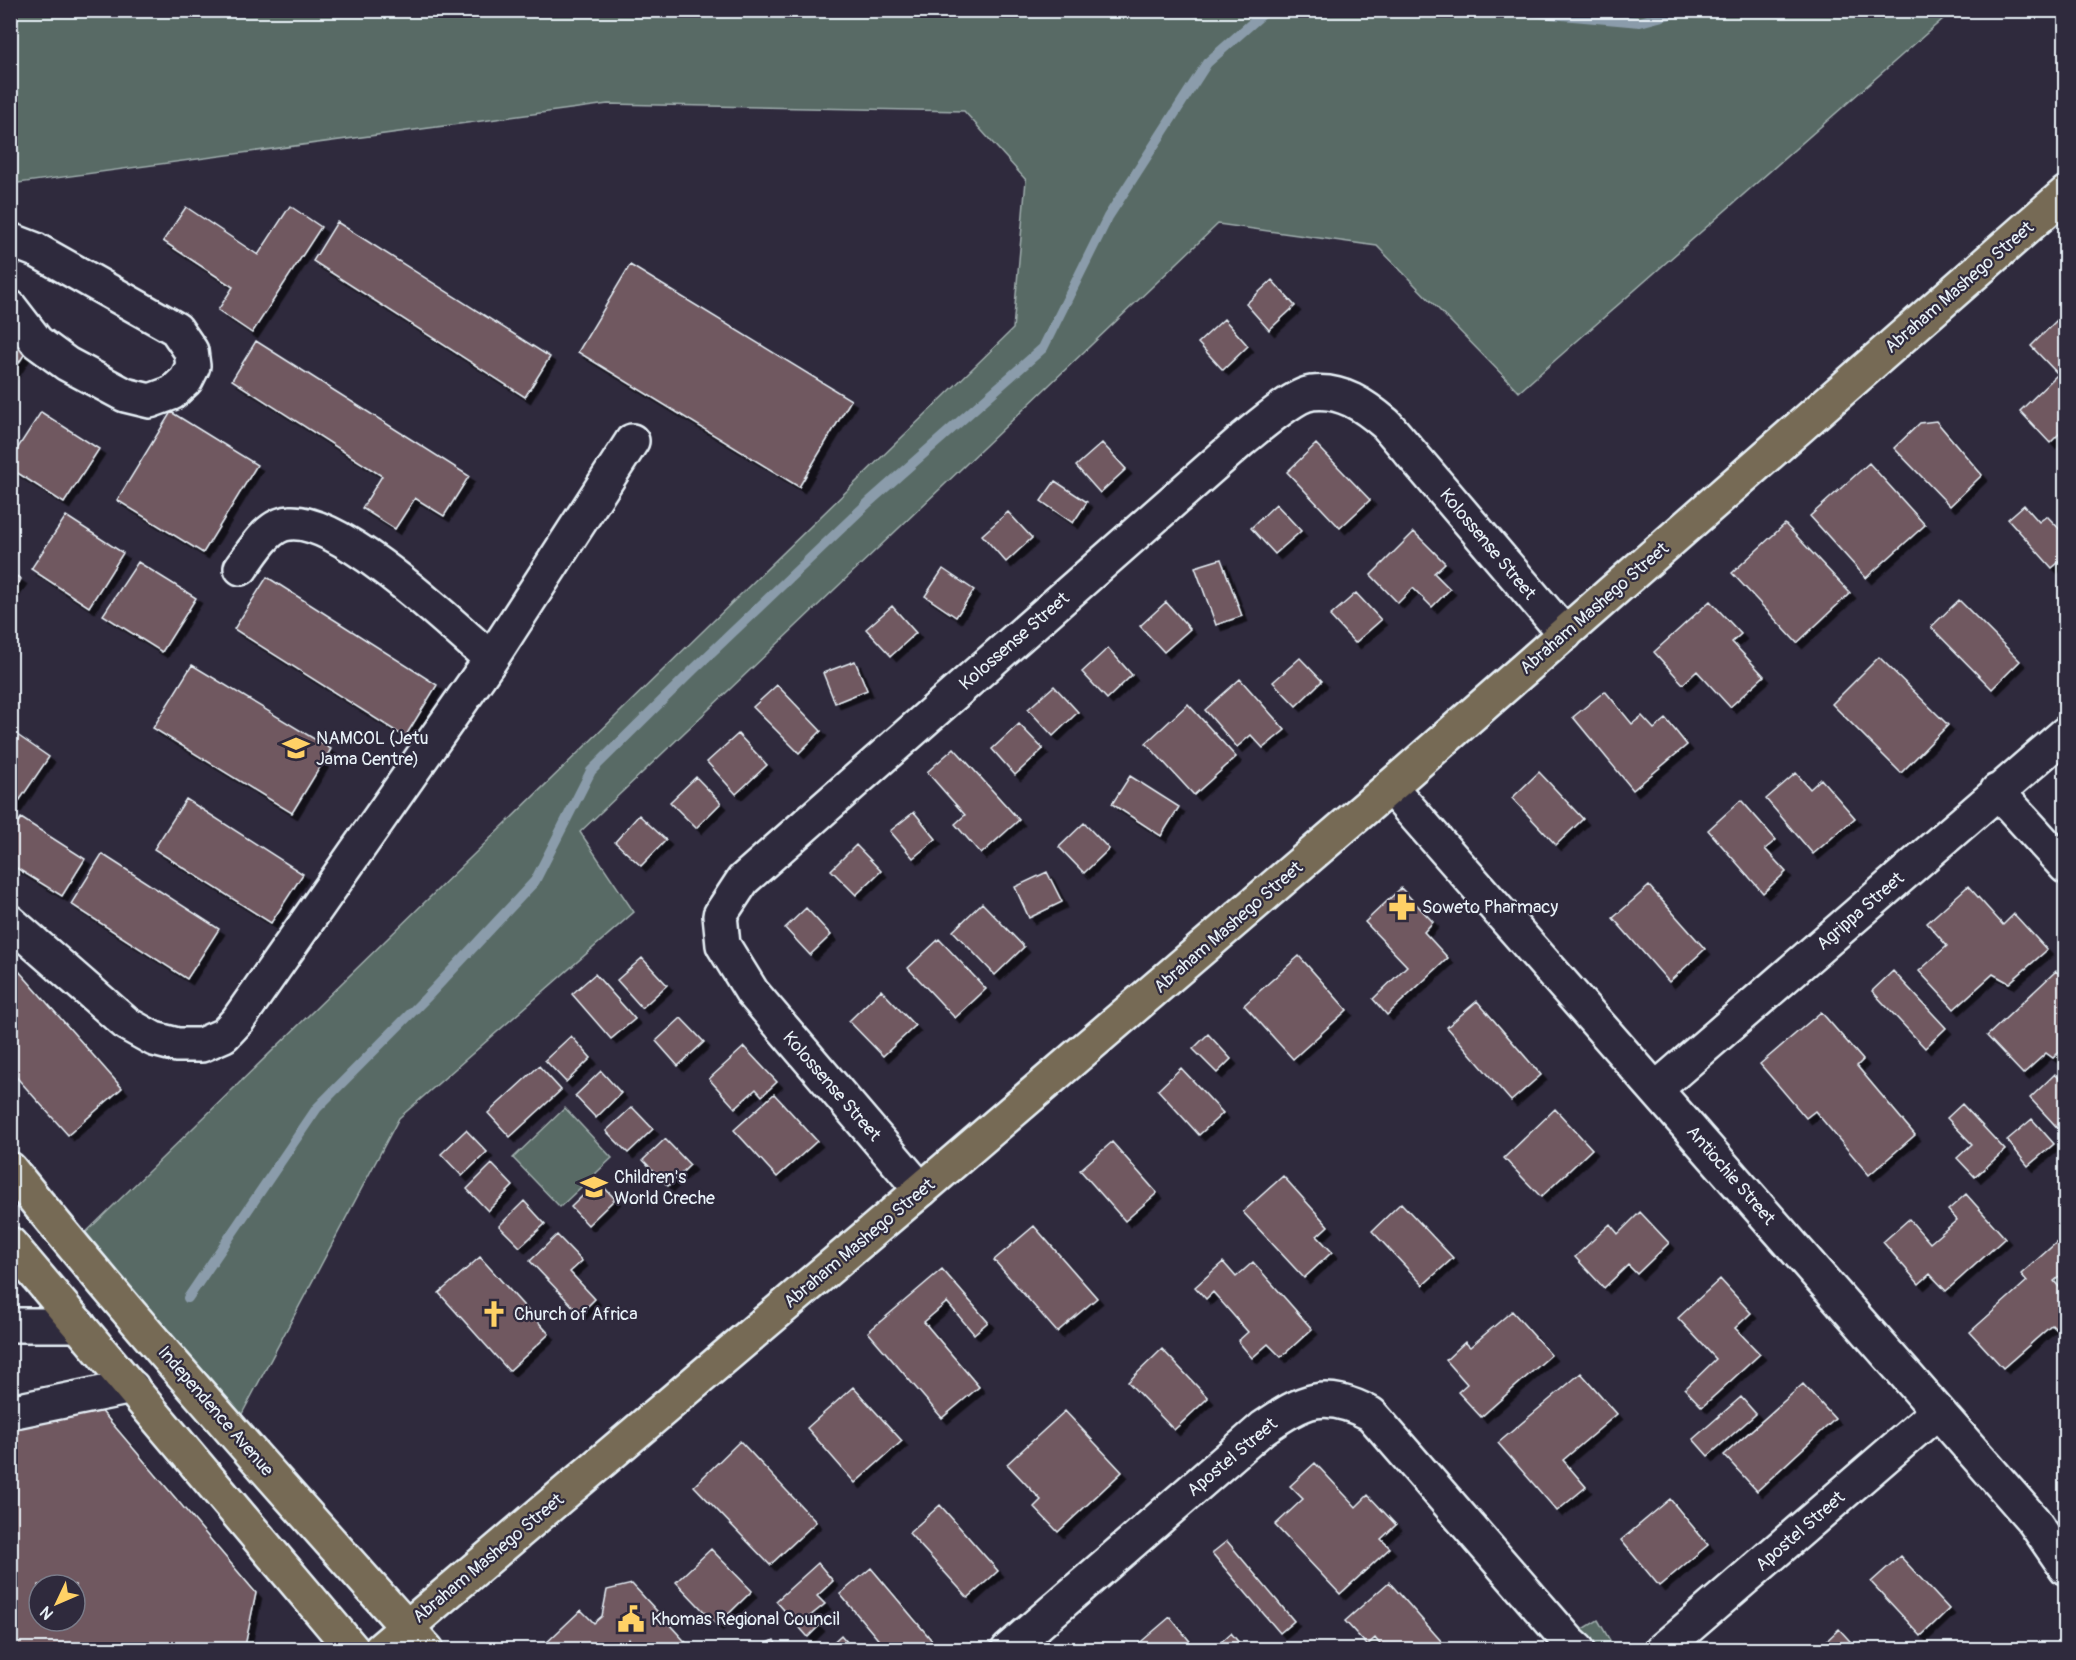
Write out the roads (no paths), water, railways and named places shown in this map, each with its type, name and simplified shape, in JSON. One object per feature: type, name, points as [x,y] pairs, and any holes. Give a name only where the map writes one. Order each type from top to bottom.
[{"type":"main road","name":"Abraham Mashego Street","points":[[380,1650],[417,1638],[921,1190],[1390,788],[2066,194]]},
{"type":"main road","name":"Independence Avenue","points":[[10,1169],[125,1307],[417,1638]]},
{"type":"main road","points":[[10,1244],[353,1650]]},
{"type":"street","points":[[10,240],[36,250],[176,329],[190,351],[193,366],[186,380],[172,393],[150,401],[125,395],[67,364],[37,342],[10,307]]},
{"type":"street","name":"Kolossense Street","points":[[921,1190],[752,992],[723,945],[720,915],[743,880],[1243,439],[1285,406],[1310,393],[1336,394],[1365,407],[1386,424],[1565,634]]},
{"type":"street","points":[[10,922],[127,1024],[154,1039],[177,1045],[201,1045],[224,1035],[238,1020],[491,659],[632,441]]},
{"type":"street","points":[[241,568],[269,531],[288,522],[308,525],[338,537],[406,585],[491,659]]},
{"type":"street","name":"Agrippa Street","points":[[1656,1089],[2066,733]]},
{"type":"street","name":"Antiochie Street","points":[[1390,788],[2033,1520],[2066,1568]]},
{"type":"street","points":[[1997,791],[2066,867]]},
{"type":"street","points":[[10,1325],[79,1325]]},
{"type":"street","points":[[10,1412],[132,1387]]},
{"type":"street","name":"Apostel Street","points":[[1008,1650],[1263,1428],[1299,1406],[1319,1399],[1335,1399],[1354,1404],[1371,1414],[1578,1650]]},
{"type":"street","name":"Apostel Street","points":[[1662,1650],[1936,1412]]},
{"type":"waterway","points":[[188,1298],[317,1108],[426,998],[535,881],[591,771],[869,502],[1043,348],[1108,217],[1207,63],[1267,10]]},
{"type":"waterway","points":[[1506,10],[1640,22],[1685,10]]},
{"type":"place","name":"NAMCOL (Jetu Jama Centre)","points":[[296,748]]},
{"type":"place","name":"Soweto Pharmacy","points":[[1402,907]]},
{"type":"place","name":"Children's World Creche","points":[[594,1187]]},
{"type":"place","name":"Church of Africa","points":[[494,1314]]},
{"type":"place","name":"Khomas Regional Council","points":[[631,1619]]}]
